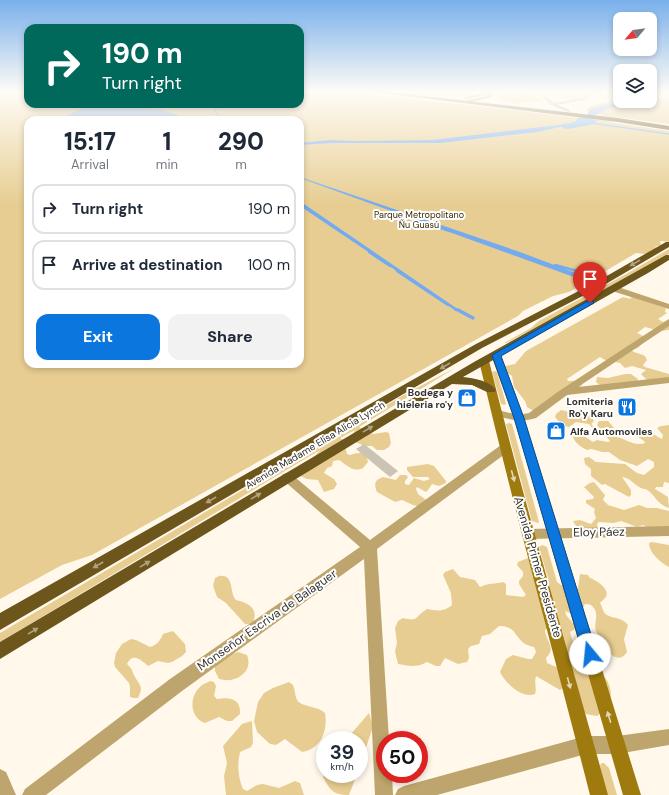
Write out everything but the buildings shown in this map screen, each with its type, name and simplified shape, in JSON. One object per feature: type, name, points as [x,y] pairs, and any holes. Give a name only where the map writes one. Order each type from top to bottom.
[{"type":"highway","name":"Avenida Madame Elisa Alicia Lynch","points":[[0,622],[479,346],[601,283],[669,244]]},
{"type":"highway","name":"Avenida Madame Elisa Alicia Lynch","points":[[0,651],[287,477],[448,382],[615,289],[669,257]]},
{"type":"highway","points":[[484,361],[482,352],[484,349],[527,328],[533,318]]},
{"type":"highway","points":[[448,382],[461,380],[475,381],[491,390]]},
{"type":"main road","points":[[496,355],[519,418],[632,795]]},
{"type":"main road","name":"Avenida Primer Presidente","points":[[484,361],[505,448],[548,602],[599,795]]},
{"type":"street","points":[[615,289],[669,307]]},
{"type":"street","points":[[497,413],[519,418],[532,416],[563,393],[669,322]]},
{"type":"street","points":[[563,393],[669,380]]},
{"type":"street","name":"Monseñor Escriva de Balaguer","points":[[31,795],[176,685],[370,547],[505,448]]},
{"type":"street","points":[[287,477],[370,547],[384,795]]},
{"type":"street","name":"Eloy Páez","points":[[528,534],[669,531]]},
{"type":"street","points":[[404,795],[586,745],[617,745],[669,737]]},
{"type":"street","points":[[0,778],[7,795]]},
{"type":"green space","name":"Parque Metropolitano Ñu Guasú","points":[[0,129],[24,129],[24,368],[304,368],[304,129],[656,129],[669,131],[669,242],[660,241],[661,245],[655,247],[657,249],[646,254],[636,253],[569,292],[553,296],[523,311],[518,316],[92,555],[62,565],[0,599]]},
{"type":"green space","points":[[669,249],[669,254],[629,277],[547,322],[504,343],[531,328],[539,321]]},
{"type":"green space","points":[[623,297],[631,299],[630,298],[633,297],[666,308],[665,312],[667,313],[658,319],[663,322],[669,320],[669,330],[661,331],[645,327],[637,333],[647,338],[638,348],[631,350],[646,357],[647,360],[643,365],[645,367],[669,374],[669,382],[647,380],[641,374],[646,370],[632,366],[625,368],[620,363],[605,360],[600,357],[567,379],[568,381],[576,381],[581,383],[582,385],[578,389],[535,412],[527,407],[525,401],[514,387],[512,376],[507,373],[505,366],[515,364],[526,351]]},
{"type":"green space","points":[[455,368],[359,427],[373,434],[389,433],[391,443],[389,447],[384,450],[377,450],[372,446],[365,446],[355,442],[353,434],[355,430],[340,438],[343,440],[347,454],[362,453],[366,456],[368,462],[363,468],[356,470],[350,468],[339,460],[333,461],[332,466],[327,468],[324,473],[334,479],[337,484],[334,489],[324,492],[318,480],[307,479],[298,475],[320,450],[0,642],[0,633],[407,393]]},
{"type":"green space","points":[[492,372],[497,372],[506,404],[504,405],[501,404]]},
{"type":"green space","points":[[631,374],[638,379],[637,382],[621,388],[611,389],[601,386],[596,382],[597,377],[608,378]]},
{"type":"green space","points":[[561,410],[590,415],[594,421],[591,424],[597,430],[600,429],[597,425],[599,421],[608,421],[615,429],[617,437],[638,444],[645,443],[635,435],[635,431],[646,430],[662,439],[663,435],[657,428],[669,425],[669,483],[664,482],[663,487],[656,487],[655,489],[668,497],[669,508],[660,503],[649,491],[639,487],[628,479],[622,477],[631,490],[631,495],[629,497],[605,484],[602,485],[591,476],[591,469],[585,464],[584,458],[589,457],[596,462],[625,464],[637,473],[644,475],[654,467],[654,462],[648,459],[637,466],[620,460],[609,452],[585,449],[576,442],[573,435],[581,434],[593,442],[597,440],[610,441],[607,437],[591,427],[589,424],[576,422],[569,427],[562,425],[555,417]]},
{"type":"green space","points":[[506,424],[512,424],[539,522],[538,523],[532,521]]},
{"type":"green space","points":[[428,464],[434,466],[446,483],[439,486],[432,484],[426,492],[417,487],[416,489],[418,494],[426,500],[424,508],[402,500],[395,502],[377,492],[375,487],[376,481],[383,477],[396,480],[400,475],[406,475],[408,477],[405,484],[409,485],[414,478],[424,481],[430,479],[428,477],[413,477],[407,470],[407,467]]},
{"type":"green space","points":[[594,482],[605,495],[603,500],[608,505],[624,510],[639,505],[647,508],[657,508],[669,511],[669,529],[660,526],[658,530],[651,529],[643,525],[637,527],[621,521],[614,523],[599,522],[597,524],[598,530],[580,529],[573,521],[580,520],[591,524],[596,518],[594,512],[595,509],[586,503],[586,500],[593,499],[594,497],[584,487]]},
{"type":"green space","points":[[652,542],[669,545],[669,567],[662,563],[653,554],[649,543]]},
{"type":"green space","points":[[542,545],[547,547],[557,582],[568,590],[575,590],[578,588],[580,574],[588,575],[605,589],[607,595],[600,603],[604,613],[626,622],[628,625],[624,639],[627,652],[622,657],[618,658],[609,652],[596,631],[596,613],[592,606],[585,604],[582,610],[572,614],[565,611],[566,615],[577,628],[570,632],[580,665],[588,666],[601,673],[609,685],[611,692],[610,700],[605,710],[597,716],[586,714],[563,688],[560,690],[536,676],[535,694],[525,694],[514,689],[500,672],[506,659],[513,655],[532,659],[536,652],[534,647],[523,642],[514,631],[505,626],[499,626],[490,634],[482,636],[479,644],[471,646],[468,649],[469,658],[467,662],[458,664],[445,658],[440,666],[427,662],[416,666],[398,664],[395,651],[397,643],[395,628],[398,621],[403,618],[414,619],[427,609],[440,610],[446,609],[452,605],[451,593],[443,575],[445,572],[453,569],[460,577],[475,580],[480,587],[503,582],[506,584],[506,595],[523,597],[526,595],[519,584],[519,581],[523,576],[523,572],[517,565],[518,562],[528,558],[532,560],[544,579],[548,578],[539,547]],"holes":[[[548,628],[558,631],[562,630],[572,668],[561,669],[547,663],[546,658],[551,651],[551,648],[545,630]]]},
{"type":"green space","points":[[224,576],[230,581],[236,600],[251,607],[255,613],[253,622],[245,624],[226,603],[217,597],[213,586],[215,578]]},
{"type":"green space","points":[[173,631],[185,644],[186,652],[172,662],[168,663],[158,661],[148,666],[137,658],[132,658],[129,660],[127,664],[132,669],[141,688],[138,698],[130,697],[129,683],[115,667],[114,663],[116,653],[122,644],[131,639],[150,647],[155,645],[161,639],[163,634]]},
{"type":"green space","points":[[238,652],[247,655],[248,667],[242,675],[237,678],[231,680],[219,679],[215,671],[215,661]]},
{"type":"green space","points":[[210,681],[214,682],[216,686],[214,696],[217,699],[230,699],[239,705],[240,714],[232,721],[227,721],[219,717],[205,723],[196,717],[193,707],[194,697],[196,692],[202,686]]},
{"type":"green space","points":[[289,682],[293,685],[296,698],[299,702],[325,713],[326,720],[324,731],[316,731],[316,745],[314,747],[302,752],[285,739],[276,745],[270,744],[257,732],[254,721],[258,702],[264,693]]},
{"type":"green space","points":[[369,713],[373,727],[368,742],[368,731],[354,731]]},
{"type":"green space","points":[[252,721],[253,743],[251,747],[240,752],[239,757],[239,776],[243,789],[247,791],[257,785],[263,784],[279,788],[295,781],[300,783],[304,795],[226,795],[224,776],[227,763],[223,746],[242,724]]},
{"type":"green space","points":[[602,763],[609,768],[617,795],[606,795],[600,765]]},
{"type":"green space","points":[[327,783],[354,783],[349,795],[336,793]]},
{"type":"water","points":[[524,129],[550,129],[537,132],[440,143],[332,143],[304,145],[304,143],[330,140],[433,140]]},
{"type":"water","points":[[304,178],[520,252],[586,277],[581,278],[571,276]]},
{"type":"water","points":[[304,204],[459,310],[456,311],[304,209]]},
{"type":"waterway","points":[[634,129],[669,134]]},
{"type":"waterway","points":[[414,219],[450,231]]},
{"type":"waterway","points":[[369,252],[390,266]]},
{"type":"waterway","points":[[555,265],[577,271]]},
{"type":"waterway","points":[[397,271],[448,305]]},
{"type":"waterway","points":[[455,309],[460,311]]},
{"type":"waterway","points":[[460,311],[473,318]]},
{"type":"place","name":"Bodega y hieleria ro'y","points":[[467,398]]},
{"type":"place","name":"Lomiteria Ro'y Karu","points":[[627,407]]},
{"type":"place","name":"Alfa Automoviles","points":[[556,431]]},
{"type":"route","points":[[590,303],[496,355],[519,418],[590,654]]}]
